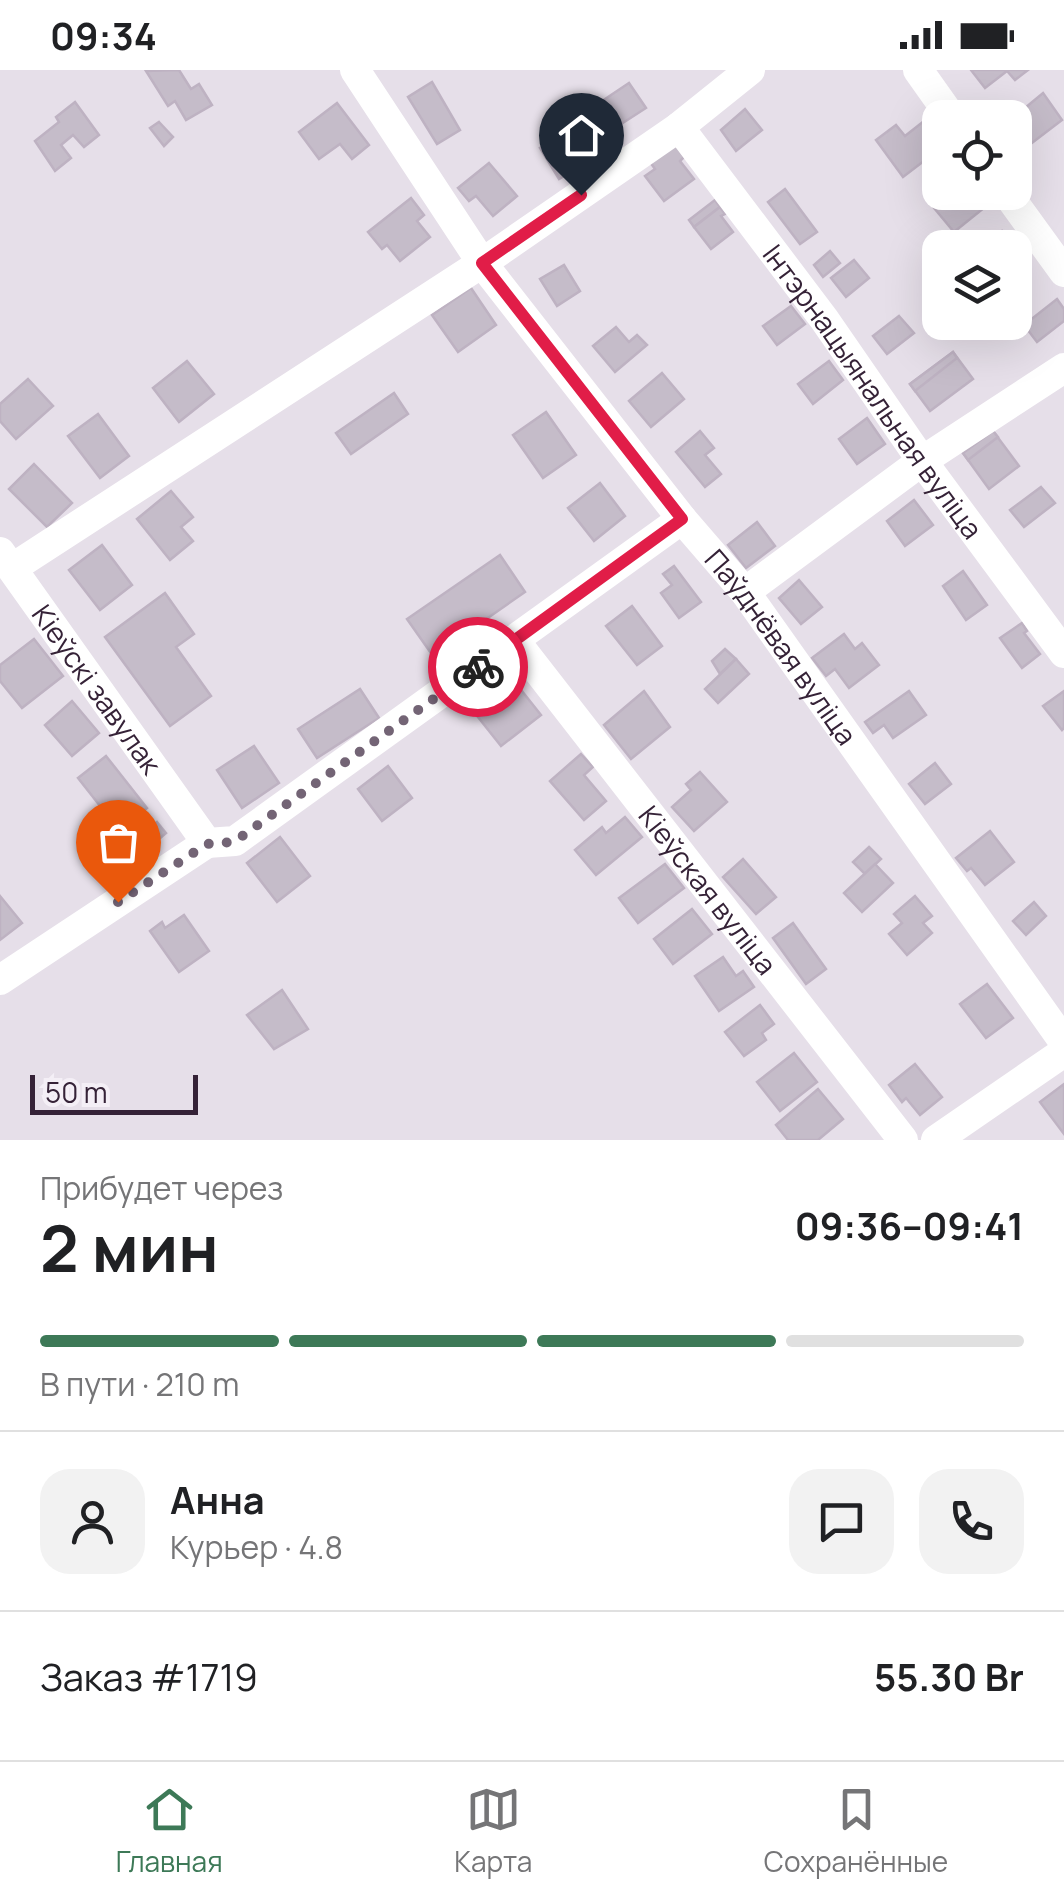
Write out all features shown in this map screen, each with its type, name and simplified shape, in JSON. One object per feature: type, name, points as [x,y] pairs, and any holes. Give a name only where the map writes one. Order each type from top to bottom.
[{"type":"street","name":"Паўднёвая вуліца","points":[[354,70],[482,263],[682,519],[745,592],[1064,1042]]},
{"type":"street","points":[[7,560],[482,263],[679,127],[750,70]]},
{"type":"street","points":[[918,70],[939,100]]},
{"type":"street","name":"Інтэрнацыянальная вуліца","points":[[679,127],[824,318],[922,461],[1064,653]]},
{"type":"street","points":[[1019,210],[1064,272]]},
{"type":"street","points":[[745,592],[922,461],[1064,368]]},
{"type":"street","points":[[0,980],[207,844],[234,842],[682,519]]},
{"type":"street","name":"Кіеўскі завулак","points":[[7,560],[207,844]]},
{"type":"street","name":"Кіеўская вуліца","points":[[515,640],[903,1140]]},
{"type":"street","points":[[936,1140],[1064,1052]]},
{"type":"building","points":[[179,70],[191,89],[199,84],[212,105],[186,120],[175,101],[168,106],[146,71]]},
{"type":"building","points":[[971,70],[1028,70],[1015,80],[1007,71],[985,88]]},
{"type":"building","points":[[432,82],[460,130],[437,144],[408,97]]},
{"type":"building","points":[[629,83],[646,108],[618,126],[602,101]]},
{"type":"building","points":[[1043,93],[1062,120],[1032,143],[1032,102]]},
{"type":"building","points":[[75,102],[99,135],[84,147],[73,135],[61,145],[71,158],[55,171],[35,141],[59,122],[56,117]]},
{"type":"building","points":[[337,103],[369,145],[352,159],[340,144],[319,159],[299,132]]},
{"type":"building","points":[[745,109],[762,130],[736,151],[721,130]]},
{"type":"building","points":[[159,122],[173,137],[164,146],[150,128]]},
{"type":"building","points":[[922,123],[922,162],[903,177],[876,140],[896,125],[905,136]]},
{"type":"building","points":[[571,129],[590,160],[559,179],[540,148]]},
{"type":"building","points":[[675,144],[684,157],[680,161],[694,179],[664,201],[645,176],[655,169],[650,162]]},
{"type":"building","points":[[489,163],[517,196],[493,216],[476,196],[469,201],[458,188]]},
{"type":"building","points":[[785,189],[817,232],[800,244],[768,202]]},
{"type":"building","points":[[411,198],[424,215],[417,221],[430,237],[400,261],[387,245],[382,249],[368,232]]},
{"type":"building","points":[[715,200],[720,207],[694,227],[689,220]]},
{"type":"building","points":[[720,207],[725,214],[721,216],[733,232],[711,249],[694,227]]},
{"type":"building","points":[[936,210],[981,210],[956,230]]},
{"type":"building","points":[[830,251],[840,263],[823,277],[814,265]]},
{"type":"building","points":[[854,260],[869,278],[846,297],[831,278]]},
{"type":"building","points":[[564,265],[580,291],[557,306],[540,279]]},
{"type":"building","points":[[471,288],[496,325],[458,352],[432,315]]},
{"type":"building","points":[[1057,299],[1064,309],[1064,321],[1037,342],[1032,335],[1032,319]]},
{"type":"building","points":[[791,306],[805,324],[777,345],[763,326]]},
{"type":"building","points":[[899,316],[914,333],[887,354],[873,336]]},
{"type":"building","points":[[616,327],[629,342],[637,335],[647,345],[615,372],[593,346]]},
{"type":"building","points":[[953,352],[973,379],[930,411],[910,384]]},
{"type":"building","points":[[953,352],[957,358],[915,391],[910,384]]},
{"type":"building","points":[[187,361],[214,394],[179,422],[153,388]]},
{"type":"building","points":[[829,361],[843,380],[813,404],[798,384]]},
{"type":"building","points":[[662,373],[684,399],[651,427],[629,401]]},
{"type":"building","points":[[28,379],[53,406],[16,439],[0,421],[0,404]]},
{"type":"building","points":[[394,393],[408,414],[351,454],[336,433]]},
{"type":"building","points":[[546,412],[576,455],[543,478],[513,435]]},
{"type":"building","points":[[98,414],[129,456],[100,478],[68,436]]},
{"type":"building","points":[[867,418],[885,444],[857,464],[839,439]]},
{"type":"building","points":[[700,431],[714,448],[705,455],[721,474],[705,487],[676,452]]},
{"type":"building","points":[[993,431],[1019,466],[989,489],[963,453]]},
{"type":"building","points":[[993,431],[998,437],[968,460],[963,453]]},
{"type":"building","points":[[34,464],[72,503],[47,527],[9,489]]},
{"type":"building","points":[[600,483],[625,516],[594,541],[568,508]]},
{"type":"building","points":[[1041,487],[1055,503],[1024,527],[1010,510]]},
{"type":"building","points":[[171,491],[193,517],[181,527],[193,541],[170,560],[137,519]]},
{"type":"building","points":[[914,500],[933,525],[905,546],[887,521]]},
{"type":"building","points":[[757,522],[775,546],[746,568],[728,545]]},
{"type":"building","points":[[102,545],[132,585],[100,610],[69,570]]},
{"type":"building","points":[[500,555],[525,592],[433,656],[407,619]]},
{"type":"building","points":[[674,566],[701,602],[679,618],[661,593],[672,585],[663,574]]},
{"type":"building","points":[[963,571],[987,605],[966,620],[943,586]]},
{"type":"building","points":[[799,580],[822,607],[801,624],[779,598]]},
{"type":"building","points":[[165,593],[194,634],[176,647],[211,696],[170,726],[105,637]]},
{"type":"building","points":[[632,606],[662,646],[637,665],[606,626]]},
{"type":"building","points":[[1022,623],[1027,631],[1024,633],[1040,654],[1022,668],[1000,638]]},
{"type":"building","points":[[844,634],[855,649],[862,643],[879,665],[849,688],[835,669],[826,676],[812,658]]},
{"type":"building","points":[[34,639],[63,676],[22,708],[0,681],[0,665]]},
{"type":"building","points":[[725,649],[736,659],[720,674],[712,661]]},
{"type":"building","points":[[736,659],[749,674],[718,703],[705,689]]},
{"type":"building","points":[[510,676],[541,715],[501,746],[470,707]]},
{"type":"building","points":[[360,689],[379,718],[317,758],[298,729]]},
{"type":"building","points":[[644,691],[670,727],[631,759],[604,725]]},
{"type":"building","points":[[909,691],[926,715],[893,738],[884,725],[873,733],[865,722]]},
{"type":"building","points":[[1064,691],[1064,728],[1062,730],[1043,706]]},
{"type":"building","points":[[72,701],[99,733],[72,756],[45,725]]},
{"type":"building","points":[[254,746],[279,783],[242,808],[217,770]]},
{"type":"building","points":[[581,754],[593,767],[584,775],[606,801],[584,820],[550,781]]},
{"type":"building","points":[[106,756],[147,808],[119,830],[78,778]]},
{"type":"building","points":[[935,763],[951,784],[925,804],[909,784]]},
{"type":"building","points":[[388,766],[412,798],[382,821],[358,789]]},
{"type":"building","points":[[700,772],[727,802],[694,831],[672,807],[691,790],[686,784]]},
{"type":"building","points":[[625,817],[642,837],[596,875],[575,850],[602,827],[606,833]]},
{"type":"building","points":[[157,822],[166,833],[152,845],[142,834]]},
{"type":"building","points":[[990,831],[1014,862],[985,885],[956,858]]},
{"type":"building","points":[[280,837],[310,876],[277,902],[247,863]]},
{"type":"building","points":[[869,847],[881,859],[865,874],[853,862]]},
{"type":"building","points":[[743,859],[776,897],[756,914],[723,877]]},
{"type":"building","points":[[665,864],[684,888],[638,923],[619,898]]},
{"type":"building","points":[[875,864],[893,883],[862,912],[844,893]]},
{"type":"building","points":[[0,896],[22,923],[0,940]]},
{"type":"building","points":[[915,896],[932,916],[923,923],[932,933],[907,955],[889,934],[902,923],[894,914]]},
{"type":"building","points":[[1034,902],[1046,916],[1026,935],[1013,921]]},
{"type":"building","points":[[692,909],[712,934],[673,964],[654,939]]},
{"type":"building","points":[[184,915],[209,951],[179,972],[150,931],[162,922],[165,928]]},
{"type":"building","points":[[793,923],[826,969],[806,984],[773,938]]},
{"type":"building","points":[[723,957],[736,976],[743,971],[754,987],[719,1011],[695,976]]},
{"type":"building","points":[[987,984],[1013,1018],[986,1038],[960,1004]]},
{"type":"building","points":[[282,990],[308,1029],[274,1049],[247,1015]]},
{"type":"building","points":[[760,1005],[774,1024],[762,1033],[766,1040],[744,1056],[725,1032]]},
{"type":"building","points":[[794,1053],[817,1082],[780,1111],[757,1082]]},
{"type":"building","points":[[915,1064],[942,1097],[920,1115],[906,1098],[902,1102],[889,1085]]},
{"type":"building","points":[[1064,1084],[1064,1134],[1040,1102]]},
{"type":"building","points":[[818,1089],[843,1119],[818,1140],[788,1140],[776,1125]]},
{"type":"way so far","points":[[118,902],[207,844],[234,842],[478,667]]},
{"type":"route","points":[[478,667],[682,519],[482,263],[581,195]]}]
